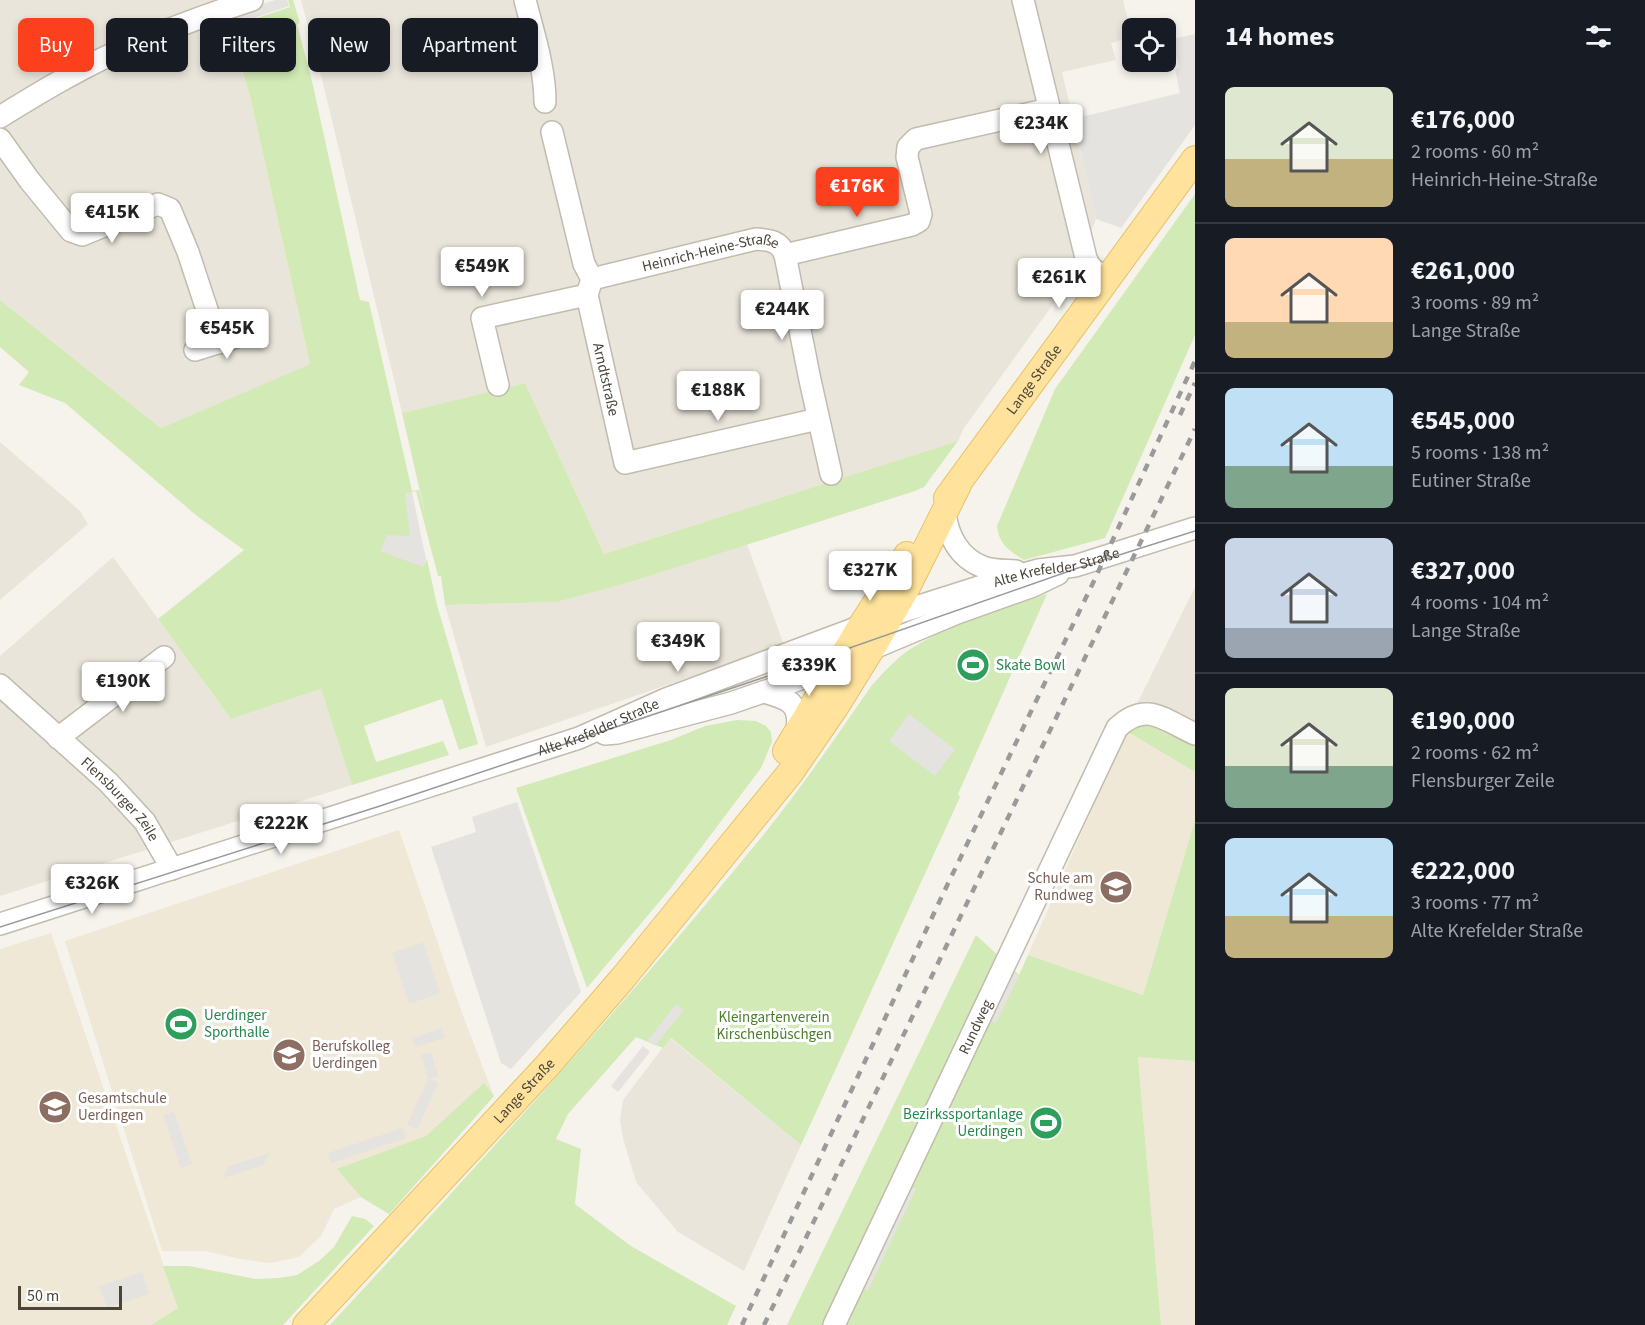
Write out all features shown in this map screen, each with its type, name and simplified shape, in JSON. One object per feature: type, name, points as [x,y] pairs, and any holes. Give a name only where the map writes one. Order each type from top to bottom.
[{"type":"main road","name":"Lange Straße","points":[[728,846],[861,626],[915,543],[1195,159]]},
{"type":"main road","name":"Lange Straße","points":[[306,1325],[529,1086],[623,978],[790,772],[836,706],[871,650],[958,485]]},
{"type":"street","points":[[0,117],[65,78],[113,54],[170,29],[252,0]]},
{"type":"street","points":[[525,0],[537,49],[545,102]]},
{"type":"street","points":[[1023,0],[1086,258],[1090,267],[1108,280]]},
{"type":"street","name":"Heinrich-Heine-Straße","points":[[589,287],[756,239],[770,240],[782,246],[785,255],[912,225],[919,221],[921,214],[908,157],[908,147],[916,139],[1049,109]]},
{"type":"street","name":"Arndtstraße","points":[[552,132],[584,264],[625,463],[818,419]]},
{"type":"street","points":[[0,139],[30,181],[71,231],[82,235],[158,204],[170,209],[188,252],[218,343]]},
{"type":"street","points":[[785,255],[831,474]]},
{"type":"street","points":[[498,385],[482,318],[589,287]]},
{"type":"street","points":[[195,350],[249,333]]},
{"type":"street","points":[[945,511],[947,528],[954,542],[962,555],[974,563],[985,568],[999,570],[1020,572],[1038,570]]},
{"type":"street","name":"Alte Krefelder Straße","points":[[0,924],[579,738],[666,699],[891,615],[1038,570],[1075,566],[1195,528]]},
{"type":"street","points":[[579,738],[618,733],[764,692],[838,664],[957,613],[1033,586],[1075,566]]},
{"type":"street","points":[[58,738],[164,657]]},
{"type":"street","name":"Flensburger Zeile","points":[[0,684],[108,782],[145,822],[172,869]]},
{"type":"street","points":[[764,692],[786,698],[797,709],[797,732]]},
{"type":"street","name":"Rundweg","points":[[834,1325],[1117,728],[1128,717],[1144,713],[1159,716],[1195,734]]},
{"type":"shaded area","points":[[0,0],[230,0],[221,4],[225,18],[200,18],[200,72],[242,72],[250,96],[310,364],[161,428],[0,300]]},
{"type":"shaded area","points":[[275,0],[287,0],[289,6],[254,18],[234,18],[233,14]]},
{"type":"shaded area","points":[[301,0],[1123,0],[1127,18],[1122,18],[1122,40],[1111,43],[1116,60],[1062,72],[1096,219],[1074,275],[964,428],[958,441],[604,554],[525,383],[402,413],[320,72],[390,72],[390,18],[308,18],[308,26]]},
{"type":"shaded area","points":[[1195,34],[1195,125],[1121,228],[1096,219],[1073,119],[1180,93],[1176,72],[1179,67],[1176,38]]},
{"type":"shaded area","points":[[0,442],[80,511],[88,524],[0,600]]},
{"type":"shaded area","points":[[412,492],[426,559],[423,567],[380,551],[387,535],[410,536],[405,494]]},
{"type":"shaded area","points":[[747,544],[784,645],[486,747],[445,605],[557,602],[624,584]]},
{"type":"shaded area","points":[[113,557],[231,719],[321,689],[352,785],[0,896],[0,656]]},
{"type":"shaded area","points":[[1195,587],[1195,723],[1160,707],[1137,704]]},
{"type":"shaded area","points":[[909,714],[955,749],[935,776],[889,741]]},
{"type":"shaded area","name":"Schule am Rundweg","points":[[1126,731],[1195,772],[1195,820],[1143,995],[1028,955]]},
{"type":"shaded area","points":[[517,802],[581,992],[511,1069],[501,1063],[431,847],[476,832],[472,817]]},
{"type":"shaded area","name":"Berufskolleg Uerdingen","points":[[399,830],[462,1013],[494,1096],[389,1214],[361,1197],[334,1209],[321,1236],[299,1257],[270,1263],[205,1251],[162,1251],[65,941]]},
{"type":"shaded area","name":"Gesamtschule Uerdingen","points":[[51,933],[178,1308],[151,1325],[0,1325],[0,949]]},
{"type":"shaded area","points":[[423,942],[440,993],[409,1004],[392,953]]},
{"type":"shaded area","points":[[1008,971],[1019,976],[996,1023],[986,1019]]},
{"type":"shaded area","points":[[676,1004],[684,1010],[655,1046],[648,1040]]},
{"type":"shaded area","points":[[442,1028],[445,1038],[415,1047],[412,1038]]},
{"type":"shaded area","points":[[670,1038],[801,1145],[744,1271],[678,1232],[636,1182],[620,1120],[623,1100]]},
{"type":"shaded area","points":[[643,1046],[650,1052],[618,1092],[611,1086]]},
{"type":"shaded area","points":[[431,1052],[438,1076],[429,1079],[438,1083],[417,1130],[407,1125],[428,1079],[421,1055]]},
{"type":"shaded area","points":[[1138,1056],[1195,1061],[1195,1325],[1161,1325]]},
{"type":"shaded area","points":[[174,1112],[192,1164],[181,1168],[163,1115]]},
{"type":"shaded area","points":[[403,1128],[406,1138],[331,1163],[328,1153]]},
{"type":"shaded area","points":[[270,1153],[263,1165],[223,1178],[229,1166]]},
{"type":"shaded area","points":[[905,1184],[916,1189],[868,1291],[858,1285]]},
{"type":"shaded area","points":[[142,1272],[149,1294],[107,1308],[99,1286]]},
{"type":"green space","points":[[288,0],[293,0],[300,23],[297,24],[312,81],[360,300],[369,302],[412,491],[419,490],[427,522],[402,413],[525,383],[604,554],[958,441],[924,487],[915,491],[624,584],[557,602],[445,605],[441,576],[438,576],[416,491],[405,494],[423,566],[427,559],[437,605],[478,744],[459,750],[442,699],[364,726],[376,762],[443,741],[449,755],[352,785],[321,689],[231,719],[158,619],[244,550],[197,516],[65,403],[19,385],[29,372],[0,347],[0,300],[161,428],[310,364],[243,72],[296,72],[296,18],[257,18],[290,7]]},
{"type":"green space","points":[[1195,194],[1195,335],[1105,538],[1024,560],[1006,546],[1000,538],[997,526],[1055,389]]},
{"type":"green space","name":"Kleingartenverein Kirschenbüschgen","points":[[1047,594],[958,794],[960,797],[801,1145],[671,1038],[663,1048],[636,1037],[568,1114],[556,1139],[581,1149],[575,1204],[631,1246],[736,1306],[727,1325],[330,1325],[495,1146],[708,902],[775,820],[872,685],[888,668],[910,649],[932,636],[981,616]]},
{"type":"green space","points":[[1128,717],[1195,734],[1195,772],[1126,731]]},
{"type":"green space","points":[[737,720],[756,721],[766,726],[771,732],[772,742],[761,768],[670,889],[587,988],[516,788],[671,740],[705,726]]},
{"type":"green space","name":"Bezirkssportanlage Uerdingen","points":[[1195,820],[1195,1061],[1138,1057],[1161,1325],[787,1325],[976,935],[1019,975],[1028,955],[1143,995]]},
{"type":"green space","points":[[484,1083],[494,1096],[389,1214],[361,1197],[337,1169],[426,1136]]},
{"type":"green space","points":[[352,1216],[365,1219],[374,1226],[283,1325],[151,1325],[178,1308],[163,1266],[189,1266],[256,1279],[297,1275],[319,1261],[334,1247]]},
{"type":"tram line","points":[[0,927],[380,806],[801,665],[1078,568],[1195,531]]},
{"type":"railway","points":[[742,1325],[942,896],[1093,583],[1195,361]]},
{"type":"railway","points":[[1180,415],[1195,383]]},
{"type":"railway","points":[[764,1325],[1195,429]]},
{"type":"place","name":"Skate Bowl","points":[[973,665]]},
{"type":"place","name":"Schule am Rundweg","points":[[1116,887]]},
{"type":"place","name":"Uerdinger Sporthalle","points":[[181,1024]]},
{"type":"place","name":"Berufskolleg Uerdingen","points":[[289,1055]]},
{"type":"place","name":"Gesamtschule Uerdingen","points":[[55,1107]]},
{"type":"place","name":"Bezirkssportanlage Uerdingen","points":[[1046,1123]]}]
